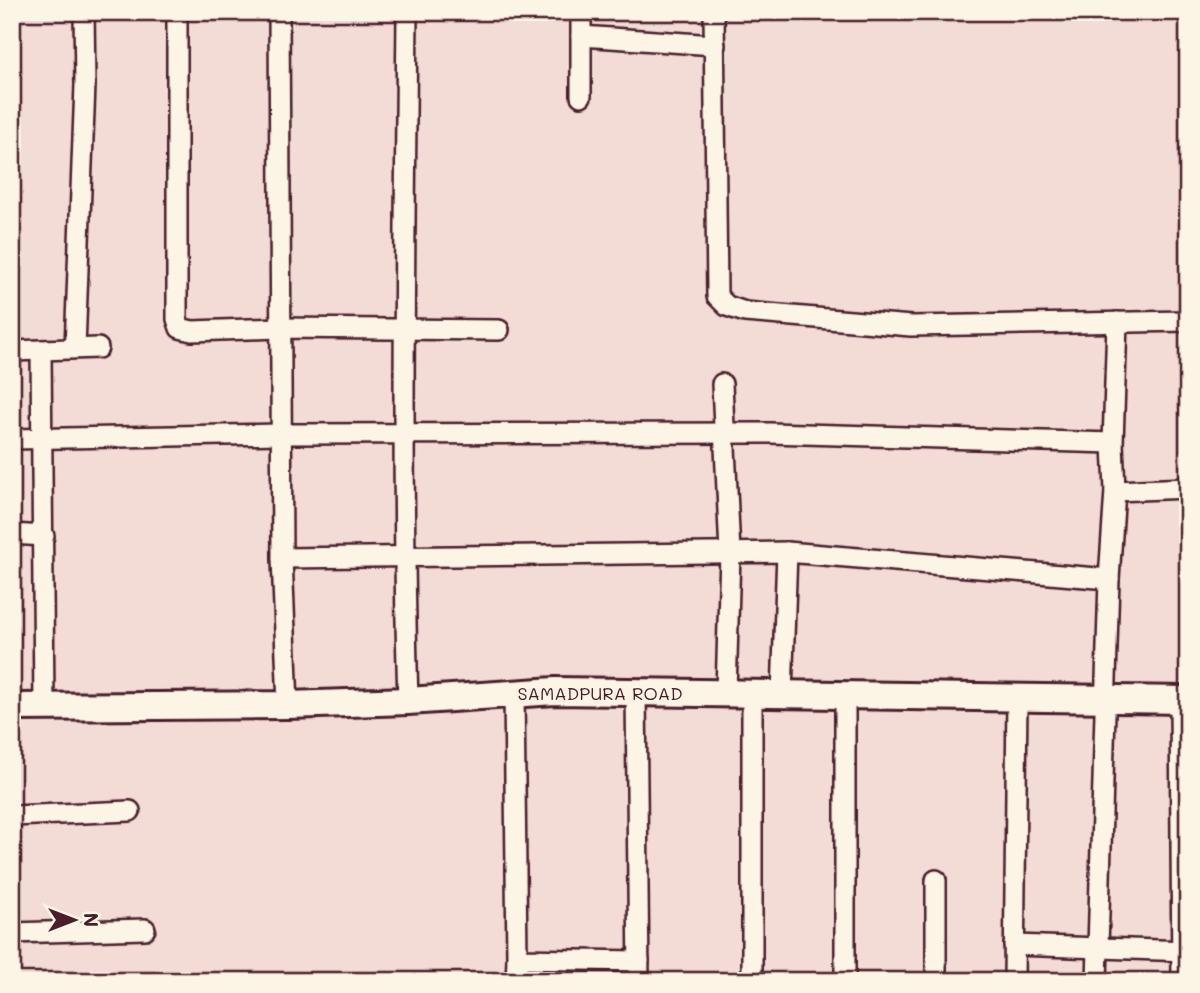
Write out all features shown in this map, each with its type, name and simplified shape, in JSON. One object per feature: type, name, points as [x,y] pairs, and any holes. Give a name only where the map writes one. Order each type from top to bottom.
[{"type":"street","points":[[75,348],[85,85],[84,12]]},
{"type":"street","points":[[177,12],[177,319],[180,328],[192,331],[279,328],[499,330]]},
{"type":"street","points":[[279,12],[280,434],[288,705]]},
{"type":"street","points":[[407,12],[403,556],[408,701]]},
{"type":"street","points":[[581,12],[581,96]]},
{"type":"street","points":[[714,12],[717,296],[727,306],[745,312],[911,326],[1188,321]]},
{"type":"street","points":[[581,36],[715,45]]},
{"type":"street","points":[[1097,981],[1104,699],[1115,491],[1113,443],[1117,323]]},
{"type":"street","points":[[12,351],[98,348]]},
{"type":"street","points":[[41,349],[44,707]]},
{"type":"street","points":[[722,384],[730,553],[726,693]]},
{"type":"street","points":[[12,439],[280,434],[769,433],[1113,443]]},
{"type":"street","points":[[1115,491],[1188,488]]},
{"type":"street","points":[[12,534],[44,536]]},
{"type":"street","points":[[282,558],[787,552],[1109,579]]},
{"type":"street","points":[[782,694],[787,552]]},
{"type":"street","points":[[514,692],[516,981]]},
{"type":"street","name":"SAMADPURA ROAD","points":[[12,707],[288,705],[408,701],[514,692],[1184,700]]},
{"type":"street","points":[[517,959],[639,971],[636,692]]},
{"type":"street","points":[[752,694],[752,981]]},
{"type":"street","points":[[845,695],[845,981]]},
{"type":"street","points":[[1014,981],[1017,698]]},
{"type":"street","points":[[1182,981],[1185,951],[1184,700]]},
{"type":"street","points":[[12,816],[130,811]]},
{"type":"street","points":[[936,880],[936,981]]},
{"type":"street","points":[[12,933],[145,929]]},
{"type":"street","points":[[1014,945],[1185,951]]}]
